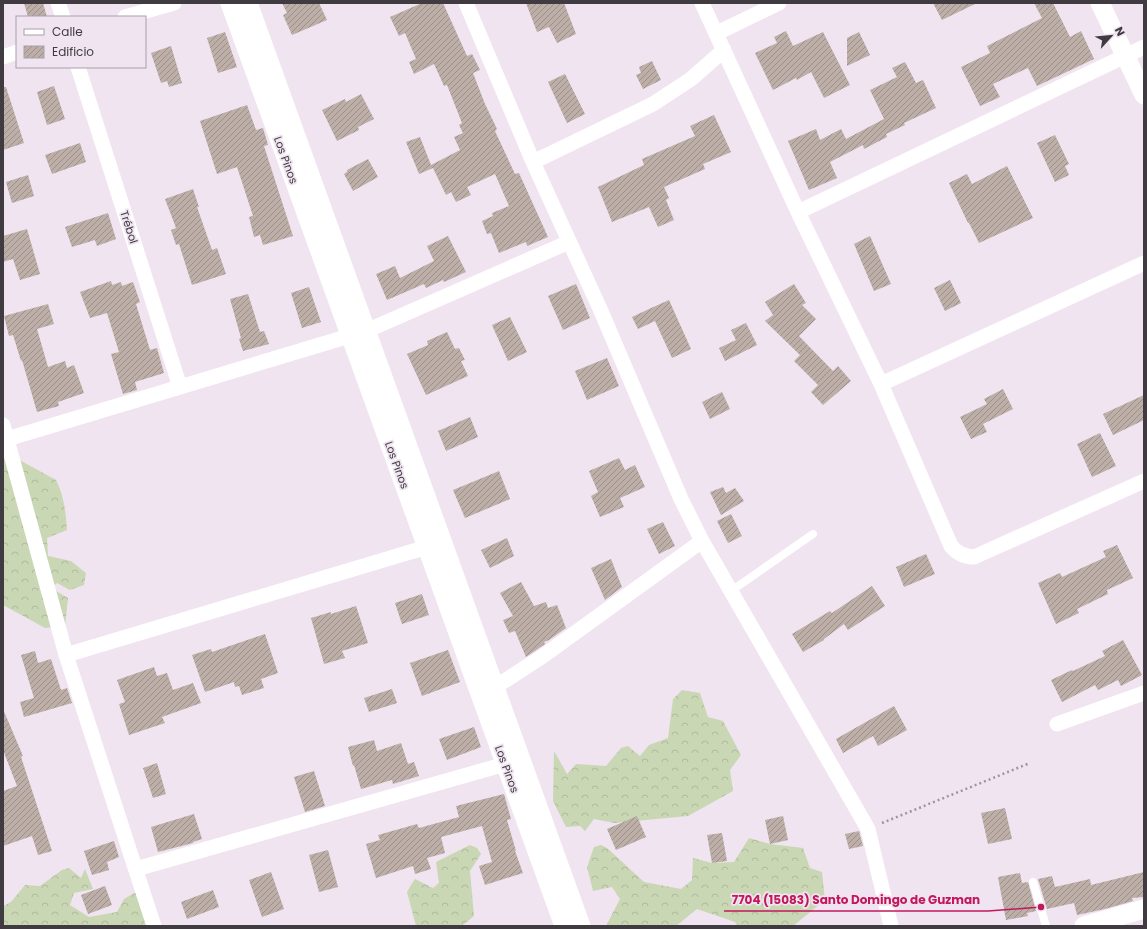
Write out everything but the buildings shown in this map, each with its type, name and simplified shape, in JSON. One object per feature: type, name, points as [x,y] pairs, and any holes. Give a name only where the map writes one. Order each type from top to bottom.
[{"type":"street","points":[[58,3],[62,16]]},
{"type":"street","points":[[128,16],[174,3]]},
{"type":"street","name":"Los Pinos","points":[[230,3],[358,333],[427,547],[488,692],[513,762],[564,926]]},
{"type":"street","points":[[248,3],[358,333],[488,692],[543,656],[702,541]]},
{"type":"street","points":[[466,3],[533,162],[601,311],[681,499],[702,541],[868,829],[891,926]]},
{"type":"street","points":[[702,3],[798,212],[881,384],[951,546],[964,556],[974,557],[1144,481]]},
{"type":"street","points":[[717,33],[779,3]]},
{"type":"street","points":[[1100,3],[1144,95]]},
{"type":"street","points":[[798,212],[1144,47]]},
{"type":"street","points":[[533,162],[653,104],[691,79],[724,50]]},
{"type":"street","points":[[3,57],[16,52]]},
{"type":"street","name":"Trébol","points":[[78,68],[180,387]]},
{"type":"street","points":[[154,926],[66,655],[4,435],[180,387],[358,333],[569,242]]},
{"type":"street","points":[[881,384],[1144,263]]},
{"type":"street","points":[[66,655],[427,547]]},
{"type":"street","points":[[1057,724],[1144,692]]},
{"type":"street","points":[[136,869],[513,762],[581,926]]},
{"type":"street","points":[[1084,926],[1144,908]]},
{"type":"lane","points":[[731,590],[813,534]]},
{"type":"lane","points":[[1033,882],[1046,926]]},
{"type":"path","points":[[868,829],[1030,763]]},
{"type":"green space","points":[[3,451],[56,480],[61,492],[67,530],[47,538],[48,556],[71,561],[86,573],[84,585],[70,590],[57,583],[51,588],[68,598],[65,626],[45,628],[3,605]]},
{"type":"green space","points":[[682,690],[700,693],[708,717],[723,721],[741,755],[730,770],[733,791],[688,816],[614,823],[594,819],[585,831],[580,826],[566,827],[553,801],[554,751],[567,774],[576,764],[606,766],[621,748],[628,746],[640,756],[649,745],[668,738],[673,699]]},
{"type":"green space","points":[[749,838],[770,844],[803,848],[810,868],[822,872],[825,900],[793,926],[737,926],[735,922],[697,909],[676,926],[607,926],[620,899],[612,887],[593,891],[587,867],[594,847],[601,845],[607,848],[644,882],[681,889],[692,880],[693,858],[712,863],[734,862]]},
{"type":"green space","points":[[470,845],[477,848],[481,854],[470,871],[474,916],[462,926],[416,926],[407,892],[415,879],[433,888],[439,883],[436,862]]},
{"type":"green space","points":[[69,868],[81,878],[85,869],[93,889],[74,893],[70,905],[89,917],[117,912],[124,899],[136,892],[159,926],[3,926],[3,906],[11,902],[25,885],[40,886],[62,870]]},
{"type":"place","name":"7704 (15083) Santo Domingo de Guzman","points":[[1041,907]]}]
